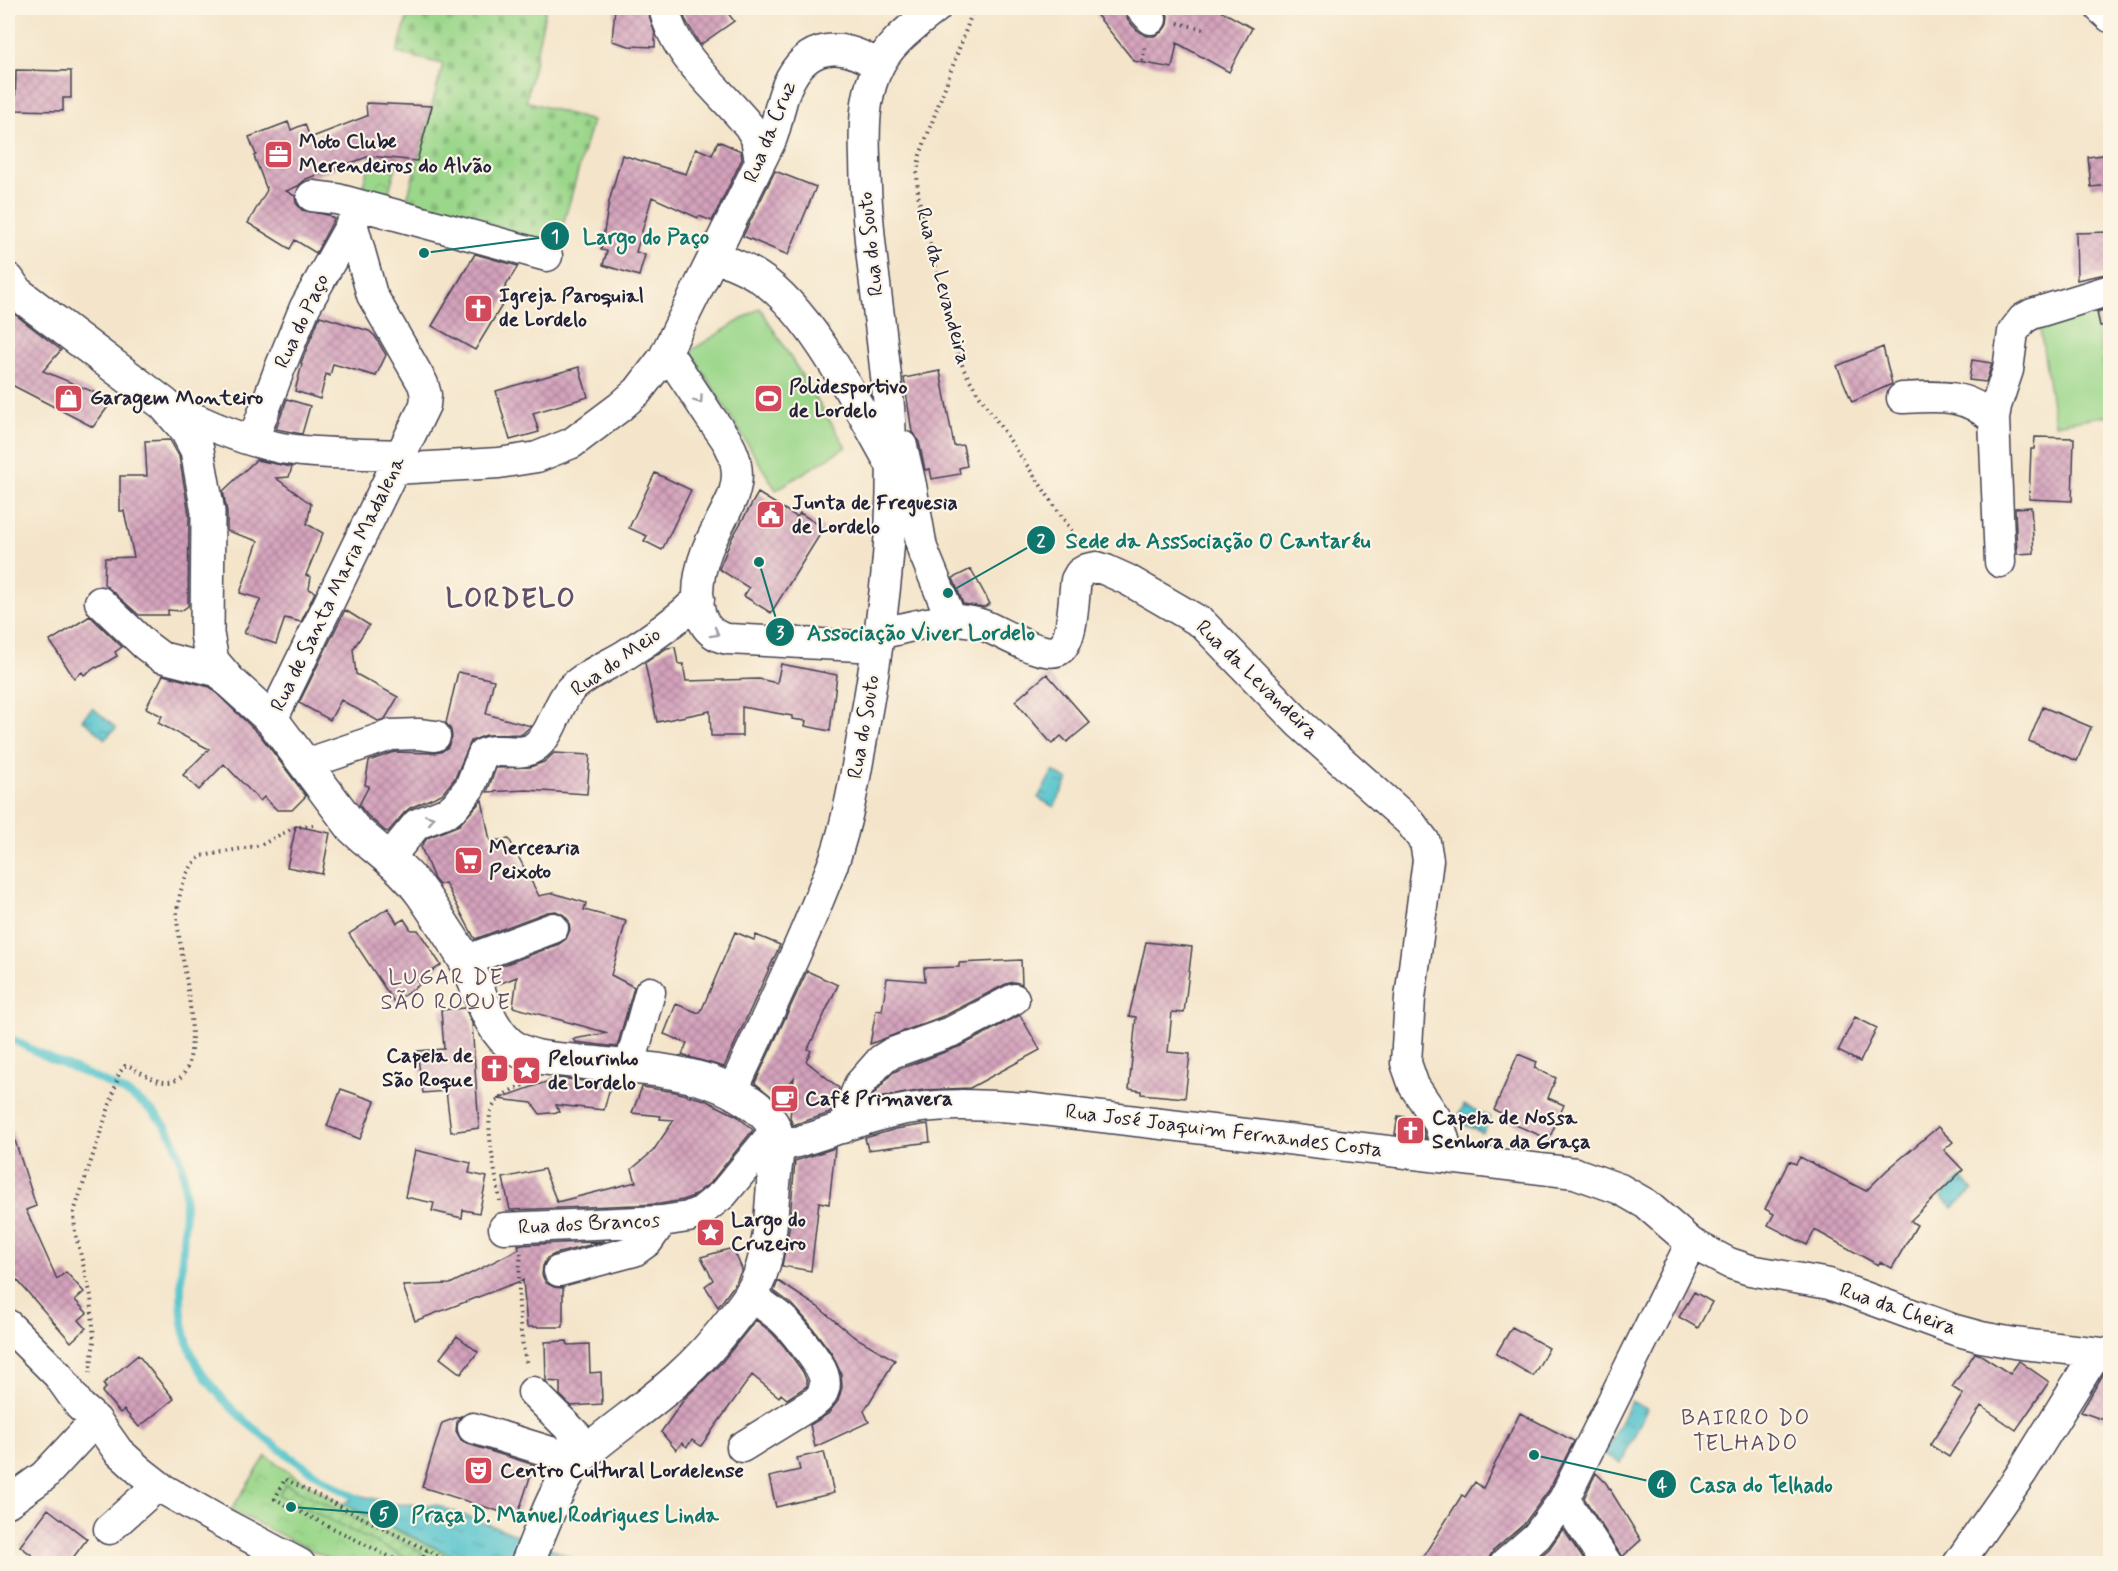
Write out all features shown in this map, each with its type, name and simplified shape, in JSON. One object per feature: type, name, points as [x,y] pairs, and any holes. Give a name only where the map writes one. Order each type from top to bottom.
[{"type":"main road","points":[[8,280],[16,292],[164,405],[186,429],[196,450],[206,496],[209,528],[207,634],[212,661],[220,672],[273,720]]},
{"type":"main road","name":"Rua de Santa Maria Madalena","points":[[273,720],[353,828],[369,844],[396,862],[413,881],[465,961],[497,1031],[516,1049],[539,1057],[688,1076],[712,1083],[732,1092],[766,1115],[776,1139]]},
{"type":"main road","points":[[527,1563],[567,1474],[583,1454],[679,1378],[724,1331],[751,1296],[764,1266],[776,1139]]},
{"type":"street","points":[[664,8],[669,26],[680,46],[749,126],[756,138],[760,161]]},
{"type":"street","name":"Rua do Souto","points":[[732,1092],[788,971],[834,861],[853,788],[878,640],[889,544],[891,465],[887,386],[865,172],[867,105],[872,82],[879,66],[893,45],[936,8]]},
{"type":"street","points":[[2100,8],[2110,17]]},
{"type":"street","name":"Rua da Cruz","points":[[164,405],[206,424],[280,448],[398,462],[518,461],[555,451],[572,443],[638,391],[667,352],[775,130],[786,87],[797,68],[811,55],[820,51],[844,50],[865,57],[879,66]]},
{"type":"street","points":[[312,196],[337,199],[357,215],[547,256]]},
{"type":"street","name":"Rua do Paço","points":[[253,440],[305,307],[357,215]]},
{"type":"street","name":"Rua de Santa Maria Madalena","points":[[273,720],[425,405],[426,395],[423,384],[372,296],[357,215]]},
{"type":"street","points":[[714,256],[759,278],[773,288],[798,314],[835,367],[891,465]]},
{"type":"street","points":[[2000,562],[1994,419],[2008,370],[2013,332],[2018,324],[2032,314],[2110,290]]},
{"type":"street","points":[[667,352],[731,448],[736,466],[733,496],[714,535],[700,578],[700,614],[710,633],[718,638],[878,640],[952,621],[981,624],[1044,651],[1052,652],[1059,650],[1068,637],[1076,580],[1087,568],[1097,567]]},
{"type":"street","points":[[887,386],[907,464],[922,548],[952,621]]},
{"type":"street","points":[[1902,398],[1950,397],[1981,407],[1994,419]]},
{"type":"street","name":"Rua da Levandeira","points":[[1097,567],[1128,580],[1203,623],[1300,724],[1410,822],[1425,842],[1428,860],[1410,998],[1406,1063],[1414,1086],[1439,1123],[1449,1157]]},
{"type":"street","name":"Rua do Meio","points":[[388,858],[417,824],[448,812],[455,806],[472,783],[483,754],[532,748],[544,739],[558,709],[575,685],[670,625],[699,600]]},
{"type":"street","points":[[100,602],[145,645],[161,657],[220,672]]},
{"type":"street","points":[[306,764],[391,735],[435,736]]},
{"type":"street","points":[[465,961],[553,928]]},
{"type":"street","points":[[629,1068],[650,992]]},
{"type":"street","points":[[843,1128],[858,1085],[881,1060],[892,1053],[953,1031],[1014,999]]},
{"type":"street","name":"Rua José Joaquim Fernandes Costa","points":[[776,1139],[810,1140],[867,1119],[908,1108],[946,1105],[1026,1108],[1575,1173],[1620,1189],[1646,1204],[1690,1243]]},
{"type":"street","points":[[559,1271],[634,1251],[645,1244],[668,1221],[695,1214],[716,1201],[776,1139]]},
{"type":"street","name":"Rua dos Brancos","points":[[514,1227],[668,1221]]},
{"type":"street","points":[[1505,1563],[1537,1536],[1564,1499],[1690,1243]]},
{"type":"street","name":"Rua da Cheira","points":[[1690,1243],[1729,1263],[1750,1270],[1829,1284],[1955,1330],[2014,1343],[2103,1354]]},
{"type":"street","points":[[742,1448],[815,1402],[825,1387],[820,1365],[790,1327],[783,1319],[751,1296]]},
{"type":"street","points":[[8,1325],[58,1375],[118,1450],[158,1485],[221,1522],[300,1563]]},
{"type":"street","points":[[1958,1563],[2103,1354]]},
{"type":"street","points":[[533,1392],[583,1454]]},
{"type":"street","points":[[8,1502],[44,1476],[88,1413]]},
{"type":"street","points":[[473,1428],[583,1454]]},
{"type":"street","points":[[109,1529],[158,1485]]},
{"type":"street","points":[[1564,1499],[1607,1563]]},
{"type":"path","name":"Rua da Levandeira","points":[[974,8],[920,155],[917,172],[918,195],[956,348],[964,370],[985,405],[1097,567]]},
{"type":"path","points":[[88,1413],[93,1321],[91,1296],[75,1232],[74,1212],[119,1073],[129,1066],[155,1079],[169,1082],[180,1077],[190,1060],[192,1045],[187,980],[176,914],[183,887],[194,862],[211,853],[261,845],[300,826],[353,828]]},
{"type":"path","points":[[532,1081],[502,1096],[491,1112],[490,1131],[514,1227],[523,1348],[533,1392]]},
{"type":"path","points":[[404,1563],[275,1499],[285,1479],[455,1563]]},
{"type":"path","points":[[427,1550],[424,1557],[439,1563]]},
{"type":"green space","points":[[410,8],[546,8],[526,101],[592,121],[557,247],[473,220],[470,226],[405,207],[443,64],[397,53]]},
{"type":"green space","points":[[371,156],[398,159],[387,198],[362,190]]},
{"type":"green space","points":[[2095,307],[2110,415],[2055,424],[2038,316]]},
{"type":"green space","name":"Polidesportivo de Lordelo","points":[[760,308],[846,447],[776,490],[690,351]]},
{"type":"green space","points":[[266,1456],[339,1502],[468,1563],[337,1563],[231,1510]]},
{"type":"green space","points":[[285,1484],[422,1552],[420,1557],[432,1563],[417,1563],[279,1495]]},
{"type":"water","points":[[93,708],[116,728],[105,739],[82,719]]},
{"type":"water","points":[[1053,771],[1068,780],[1054,807],[1038,798]]},
{"type":"water","points":[[1464,1105],[1490,1117],[1483,1133],[1456,1121]]},
{"type":"water","points":[[1961,1177],[1973,1190],[1953,1208],[1941,1196]]},
{"type":"water","points":[[1631,1401],[1647,1409],[1621,1463],[1604,1455]]},
{"type":"water","points":[[359,1495],[396,1504],[436,1505],[520,1536],[508,1563],[468,1563],[343,1504]]},
{"type":"water","points":[[546,1546],[583,1563],[539,1564]]},
{"type":"building","points":[[615,8],[647,8],[655,34],[655,47],[629,46],[612,41]]},
{"type":"building","points":[[682,8],[724,8],[734,21],[700,45],[685,19]]},
{"type":"building","points":[[1091,8],[1124,8],[1128,20],[1146,36],[1154,36],[1162,32],[1167,25],[1168,16],[1164,8],[1216,8],[1252,28],[1229,72],[1177,43],[1172,68],[1134,61]]},
{"type":"building","points":[[16,70],[71,71],[71,98],[63,98],[63,111],[15,110]]},
{"type":"building","points":[[366,103],[432,106],[417,161],[370,156],[306,179],[298,186],[286,191],[295,196],[296,203],[302,210],[328,215],[334,219],[316,253],[295,240],[290,249],[248,223],[267,190],[249,137],[288,122],[291,130],[305,124],[310,138],[367,116]]},
{"type":"building","points":[[718,141],[741,151],[742,159],[712,221],[699,216],[698,218],[652,197],[636,252],[645,255],[639,276],[603,265],[607,251],[601,250],[609,202],[622,155],[686,174],[696,148],[712,155]]},
{"type":"building","points":[[2110,154],[2110,185],[2091,187],[2088,157]]},
{"type":"building","points":[[775,171],[816,187],[788,255],[743,236]]},
{"type":"building","points":[[2110,232],[2110,273],[2077,280],[2076,233]]},
{"type":"building","name":"Igreja Paroquial de Lordelo","points":[[475,254],[518,266],[501,294],[507,297],[475,350],[432,326]]},
{"type":"building","points":[[2110,308],[2110,325],[2100,326],[2097,312]]},
{"type":"building","points":[[8,309],[61,350],[43,371],[113,400],[93,427],[8,383]]},
{"type":"building","points":[[320,316],[369,331],[375,336],[386,355],[376,376],[333,364],[330,376],[326,374],[320,399],[295,391],[301,363]]},
{"type":"building","points":[[1883,347],[1892,384],[1852,402],[1837,366]]},
{"type":"building","points":[[1972,360],[1992,363],[1986,382],[1969,380]]},
{"type":"building","points":[[579,367],[588,397],[533,413],[539,432],[510,440],[496,391]]},
{"type":"building","points":[[940,371],[954,446],[963,445],[967,466],[959,468],[960,474],[932,479],[930,469],[925,470],[919,442],[912,432],[904,378]]},
{"type":"building","points":[[287,399],[310,406],[302,434],[276,429]]},
{"type":"building","points":[[2035,437],[2074,438],[2072,501],[2029,499],[2031,449],[2034,449]]},
{"type":"building","points":[[170,440],[179,456],[189,514],[188,606],[181,611],[168,610],[168,615],[139,615],[104,584],[105,558],[134,557],[124,511],[120,511],[120,476],[147,476],[145,441]]},
{"type":"building","points":[[256,460],[292,467],[289,477],[276,478],[311,504],[307,524],[323,533],[306,575],[311,577],[309,589],[315,592],[301,622],[285,618],[276,644],[244,633],[261,599],[240,593],[258,541],[227,531],[227,512],[223,491]]},
{"type":"building","points":[[655,473],[691,490],[662,550],[644,541],[647,536],[629,528]]},
{"type":"building","points":[[758,493],[797,517],[800,513],[824,528],[771,613],[744,596],[749,588],[719,569],[732,538]]},
{"type":"building","points":[[2031,507],[2034,553],[2017,554],[2015,508]]},
{"type":"building","points":[[971,569],[990,604],[984,607],[963,604],[953,578]]},
{"type":"building","points":[[345,610],[369,625],[353,649],[356,674],[398,697],[385,719],[378,721],[341,700],[330,720],[299,703]]},
{"type":"building","points":[[90,616],[122,647],[115,652],[117,656],[84,675],[82,672],[74,678],[50,641]]},
{"type":"building","points":[[675,647],[678,664],[683,664],[686,681],[759,679],[777,683],[781,664],[837,675],[830,731],[805,726],[806,721],[792,719],[792,716],[742,707],[742,736],[711,736],[710,711],[657,722],[645,663],[667,648]]},
{"type":"building","points":[[458,672],[494,680],[486,714],[531,726],[522,734],[486,735],[471,741],[455,778],[442,794],[410,808],[388,832],[385,831],[359,805],[369,786],[365,785],[369,761],[394,752],[434,753],[441,752],[448,747],[452,737],[451,730],[446,723]]},
{"type":"building","points":[[1047,674],[1090,723],[1067,742],[1061,736],[1052,744],[1015,701]]},
{"type":"building","points":[[163,675],[210,687],[260,735],[306,796],[292,810],[277,810],[264,797],[260,801],[224,764],[199,790],[183,775],[209,749],[158,723],[162,716],[146,708]]},
{"type":"building","points":[[2043,707],[2091,727],[2077,761],[2029,741]]},
{"type":"building","points":[[554,753],[590,755],[587,794],[526,790],[487,792],[496,768],[530,767],[544,762]]},
{"type":"building","points":[[482,800],[490,841],[509,839],[539,896],[553,893],[586,903],[584,910],[626,921],[611,975],[634,987],[617,1047],[575,1042],[573,1039],[608,1033],[513,1007],[517,977],[496,985],[490,970],[559,944],[566,939],[570,930],[569,921],[564,915],[556,911],[547,912],[475,939],[445,883],[439,885],[434,879],[421,847],[427,838],[459,825]]},
{"type":"building","points":[[296,826],[330,833],[322,874],[287,867]]},
{"type":"building","points":[[388,908],[397,923],[404,919],[411,930],[418,930],[441,965],[417,981],[419,985],[394,1002],[349,934]]},
{"type":"building","points":[[735,932],[754,940],[756,935],[780,945],[724,1067],[682,1055],[687,1043],[664,1034],[676,1004],[699,1013],[702,1009]]},
{"type":"building","points":[[1146,942],[1192,947],[1184,1013],[1172,1012],[1168,1052],[1190,1054],[1185,1098],[1141,1094],[1141,1091],[1129,1089],[1136,1017],[1129,1016]]},
{"type":"building","points":[[1021,960],[1022,984],[1014,982],[1006,984],[946,1015],[870,1044],[876,1010],[882,1011],[887,978],[925,981],[924,968],[959,967],[959,963]]},
{"type":"building","points":[[807,971],[838,985],[808,1049],[811,1051],[806,1061],[839,1088],[830,1113],[793,1125],[790,1118],[794,1078],[777,1101],[755,1083]]},
{"type":"building","points":[[465,1008],[472,1023],[479,1128],[451,1132],[446,1091],[423,1093],[417,1051],[444,1049],[441,1010]]},
{"type":"building","points":[[1020,1015],[1040,1050],[970,1088],[923,1090],[872,1099],[892,1073],[961,1046]]},
{"type":"building","points":[[1855,1017],[1877,1028],[1860,1062],[1838,1051]]},
{"type":"building","points":[[1518,1054],[1537,1062],[1534,1068],[1556,1078],[1548,1098],[1564,1105],[1549,1139],[1506,1121],[1508,1116],[1494,1110]]},
{"type":"building","points":[[557,1078],[611,1084],[604,1110],[556,1105],[559,1112],[540,1114],[532,1103],[498,1099]]},
{"type":"building","points":[[642,1087],[705,1100],[737,1116],[753,1130],[711,1182],[693,1196],[683,1200],[660,1204],[510,1210],[503,1178],[544,1169],[557,1202],[636,1182],[632,1169],[653,1151],[674,1120],[660,1119],[661,1116],[632,1113]]},
{"type":"building","points":[[341,1089],[375,1101],[360,1139],[327,1126]]},
{"type":"building","points":[[1398,1116],[1415,1118],[1425,1138],[1395,1134]]},
{"type":"building","points":[[928,1124],[930,1142],[868,1150],[865,1138],[896,1129]]},
{"type":"building","points":[[1938,1127],[1953,1142],[1944,1150],[1963,1170],[1910,1221],[1917,1225],[1892,1268],[1880,1262],[1878,1265],[1815,1230],[1807,1245],[1768,1225],[1774,1214],[1765,1209],[1789,1161],[1796,1164],[1800,1157],[1866,1191]]},
{"type":"building","points":[[12,1131],[36,1206],[26,1210],[57,1279],[66,1272],[84,1292],[75,1300],[87,1313],[79,1320],[86,1328],[71,1342],[17,1280],[13,1282],[8,1269],[8,1132]]},
{"type":"building","points":[[835,1148],[829,1204],[819,1202],[811,1271],[782,1266],[789,1230],[795,1161]]},
{"type":"building","points":[[415,1150],[471,1163],[469,1173],[487,1177],[479,1213],[463,1210],[462,1218],[432,1211],[434,1203],[405,1197]]},
{"type":"building","points":[[605,1241],[555,1254],[547,1258],[543,1266],[542,1275],[546,1283],[563,1288],[563,1327],[527,1327],[523,1280],[415,1321],[403,1286],[450,1284],[519,1249],[518,1245]]},
{"type":"building","points":[[729,1249],[735,1253],[742,1269],[735,1284],[718,1307],[705,1286],[713,1280],[701,1257]]},
{"type":"building","points":[[778,1281],[818,1307],[853,1336],[895,1360],[864,1411],[869,1422],[815,1447],[810,1425],[828,1414],[838,1401],[842,1387],[841,1374],[832,1354],[808,1322],[793,1305],[774,1291]]},
{"type":"building","points":[[1694,1292],[1712,1302],[1698,1328],[1679,1317]]},
{"type":"building","points":[[756,1320],[784,1346],[803,1372],[807,1386],[787,1399],[781,1394],[779,1397],[752,1375],[701,1446],[692,1440],[687,1447],[682,1443],[676,1450],[661,1432],[685,1398],[721,1363]]},
{"type":"building","points":[[1512,1327],[1549,1348],[1533,1376],[1496,1354]]},
{"type":"building","points":[[457,1336],[478,1352],[461,1374],[440,1358]]},
{"type":"building","points":[[567,1341],[568,1345],[589,1344],[590,1373],[601,1372],[602,1404],[571,1406],[560,1395],[560,1382],[546,1381],[545,1342]]},
{"type":"building","points":[[1975,1353],[2010,1374],[2019,1361],[2049,1382],[2016,1430],[1981,1406],[1949,1457],[1930,1445],[1963,1394],[1952,1387]]},
{"type":"building","points":[[138,1355],[174,1399],[139,1427],[124,1410],[120,1413],[102,1392],[106,1388],[103,1384]]},
{"type":"building","points":[[2105,1371],[2110,1371],[2110,1422],[2081,1412]]},
{"type":"building","points":[[1520,1413],[1574,1441],[1549,1490],[1524,1524],[1493,1551],[1488,1563],[1419,1563],[1462,1495],[1465,1497],[1475,1482],[1483,1488]]},
{"type":"building","name":"Centro Cultural Lordelense","points":[[461,1416],[457,1422],[456,1431],[461,1440],[534,1465],[517,1517],[422,1487],[442,1423]]},
{"type":"building","points":[[824,1452],[834,1493],[776,1507],[769,1477],[800,1470],[797,1458]]},
{"type":"building","points":[[1596,1473],[1606,1483],[1641,1540],[1622,1557],[1584,1498]]},
{"type":"building","points":[[48,1509],[87,1539],[69,1563],[42,1563],[20,1546]]},
{"type":"building","points":[[1563,1529],[1586,1563],[1532,1563],[1549,1549]]},
{"type":"waterway","points":[[8,1037],[123,1091],[149,1109],[170,1133],[181,1160],[185,1190],[181,1309],[188,1344],[199,1368],[216,1391],[262,1435],[315,1473],[364,1502]]},
{"type":"place","name":"Moto Clube Merendeiros do Alvão","points":[[278,154]]},
{"type":"place","name":"Largo do Paço","points":[[424,253]]},
{"type":"place","name":"Igreja Paroquial de Lordelo","points":[[478,308]]},
{"type":"place","name":"Garagem Monteiro","points":[[69,398]]},
{"type":"place","name":"Polidesportivo de Lordelo","points":[[768,399]]},
{"type":"place","name":"Junta de Freguesia de Lordelo","points":[[771,515]]},
{"type":"place","name":"Associação Viver Lordelo","points":[[759,562]]},
{"type":"place","name":"Sede da Asssociação O Cantaréu","points":[[948,593]]},
{"type":"place","name":"Mercearia Peixoto","points":[[468,860]]},
{"type":"place","name":"Capela de São Roque","points":[[494,1068]]},
{"type":"place","name":"Pelourinho de Lordelo","points":[[527,1071]]},
{"type":"place","name":"Café Primavera","points":[[784,1099]]},
{"type":"place","name":"Capela de Nossa Senhora da Graça","points":[[1411,1130]]},
{"type":"place","name":"Largo do Cruzeiro","points":[[710,1232]]},
{"type":"place","name":"Casa do Telhado","points":[[1534,1455]]},
{"type":"place","name":"Centro Cultural Lordelense","points":[[479,1471]]},
{"type":"place","name":"Praça D. Manuel Rodrigues Linda","points":[[291,1507]]},
{"type":"district","name":"LORDELO","points":[[511,599]]},
{"type":"district","name":"LUGAR DE SÃO ROQUE","points":[[446,990]]},
{"type":"district","name":"BAIRRO DO TELHADO","points":[[1746,1432]]}]
